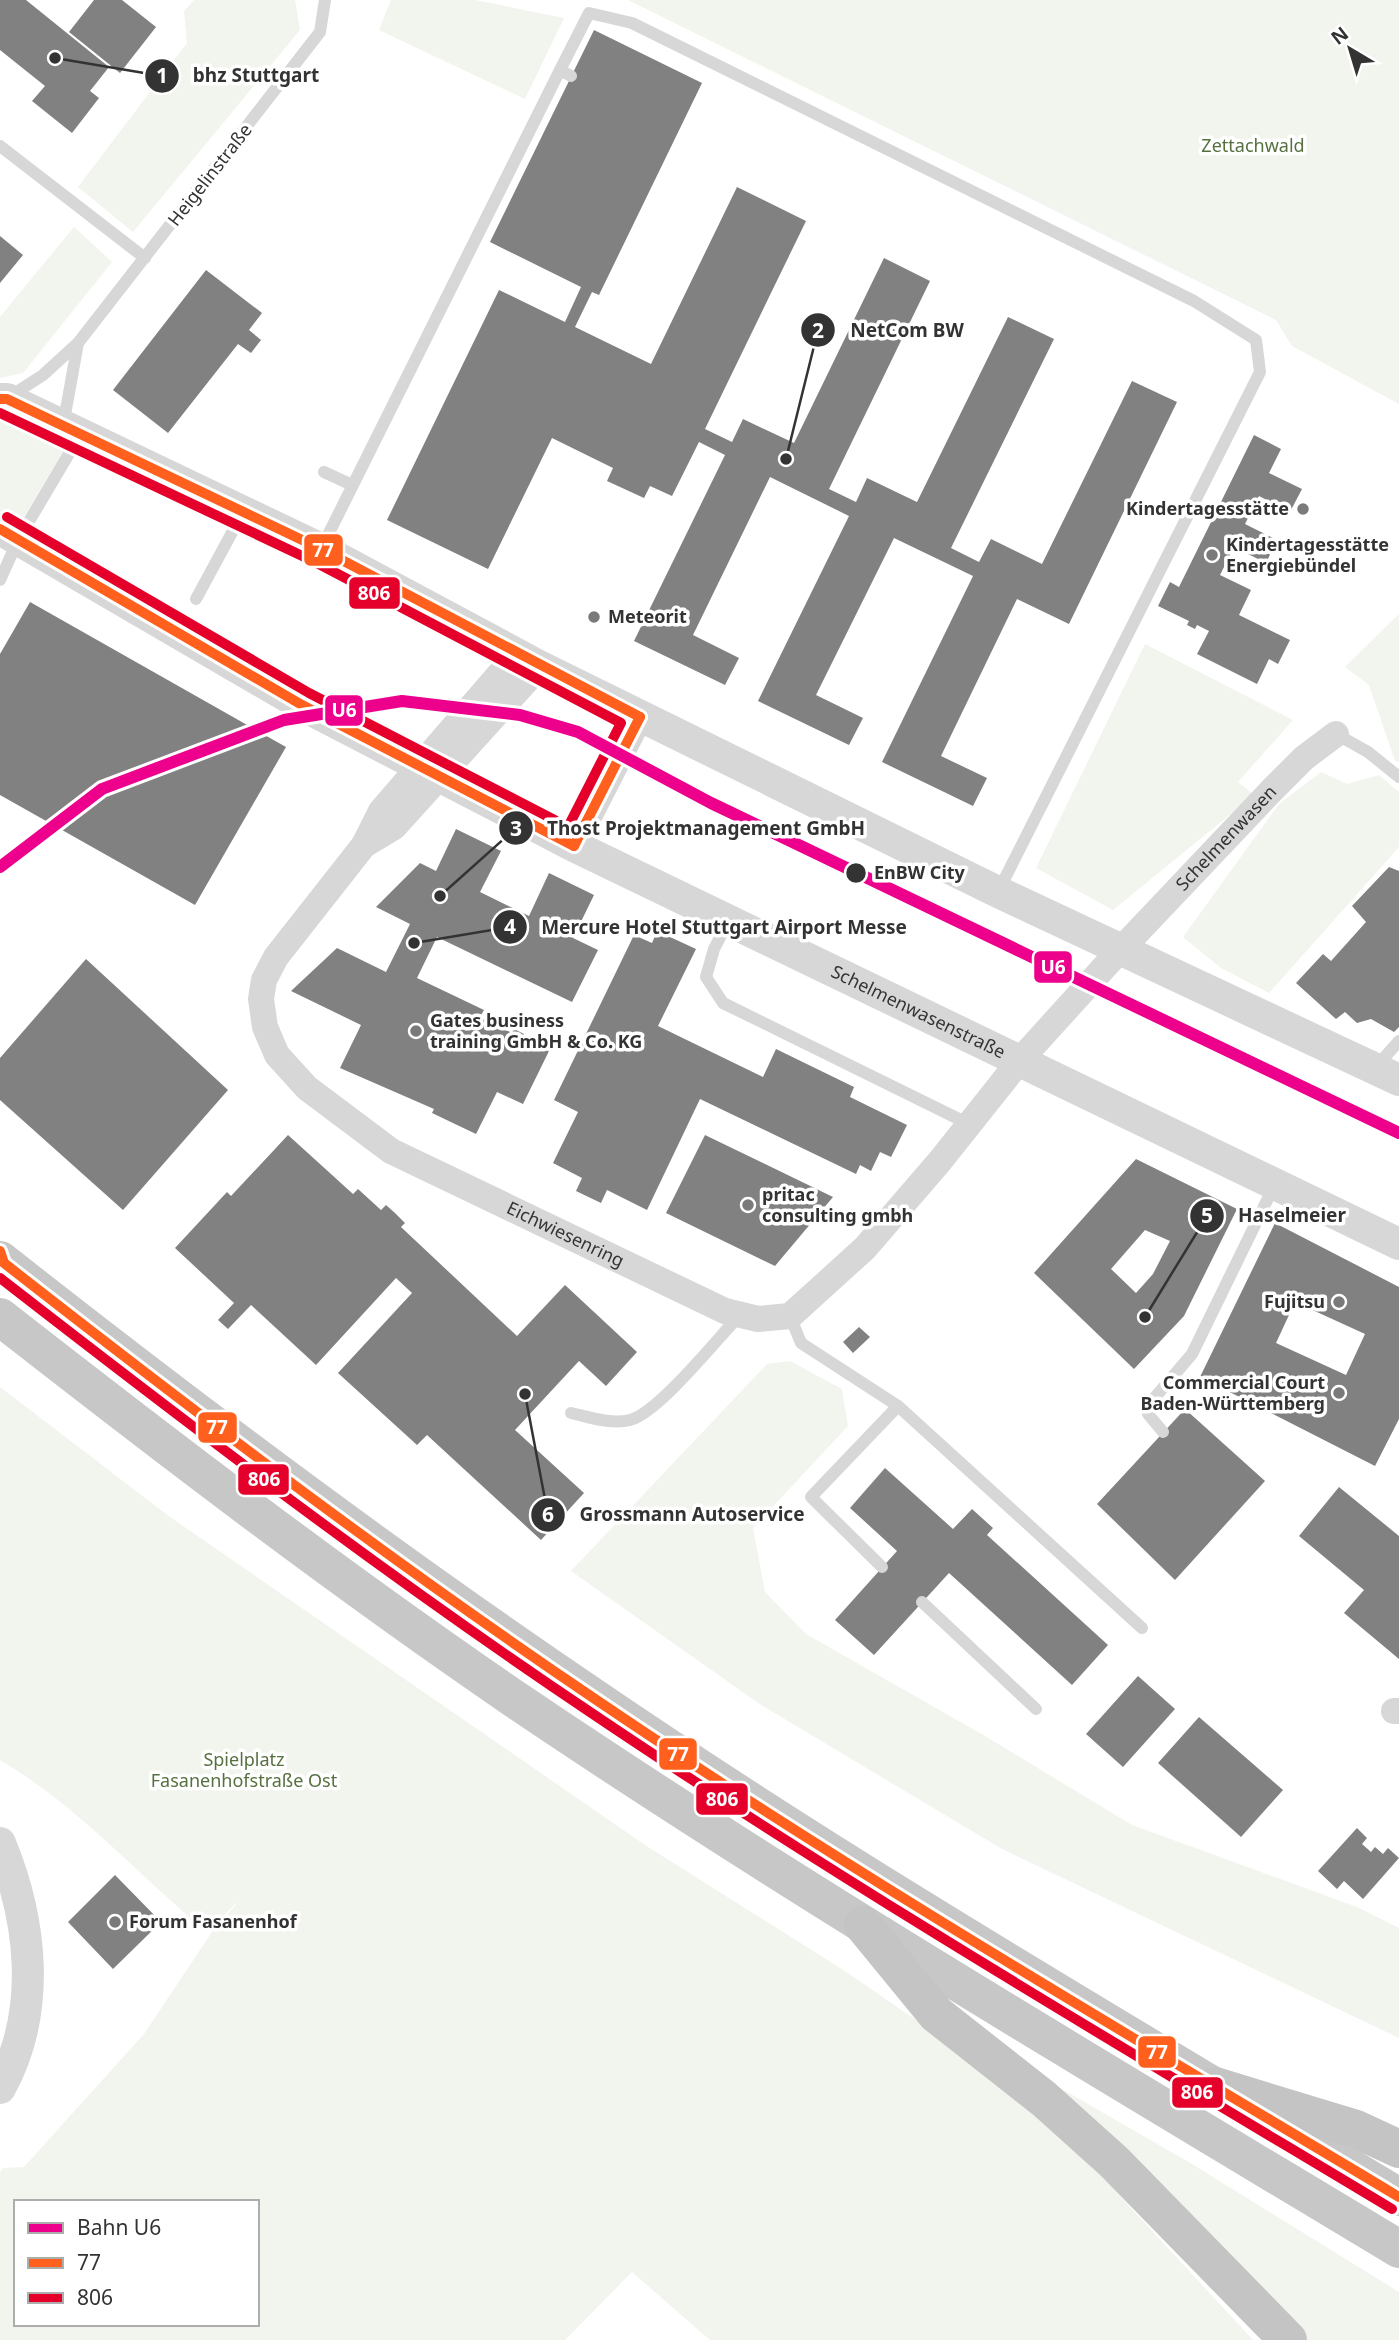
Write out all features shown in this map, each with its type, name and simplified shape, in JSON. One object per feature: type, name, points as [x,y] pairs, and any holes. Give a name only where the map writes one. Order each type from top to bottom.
[{"type":"highway","points":[[1,1258],[181,1402],[358,1534],[594,1699],[862,1872],[1399,2197]]},
{"type":"highway","points":[[6,1328],[472,1668],[863,1925],[1399,2249]]},
{"type":"highway","points":[[863,1925],[936,2014],[1044,2099],[1114,2162],[1288,2340]]},
{"type":"highway","points":[[1215,2086],[1356,2129],[1399,2149]]},
{"type":"street","points":[[3,399],[321,549],[640,717],[998,892],[1387,1074]]},
{"type":"street","name":"Schelmenwasenstraße","points":[[9,534],[302,705],[574,846],[1021,1059],[1399,1244]]},
{"type":"street","name":"Eichwiesenring","points":[[527,659],[431,772],[381,811],[364,845],[276,957],[264,980],[261,999],[265,1027],[277,1055],[307,1088],[391,1151],[725,1311],[758,1319],[790,1316]]},
{"type":"street","points":[[574,846],[640,717]]},
{"type":"street","name":"Schelmenwasen","points":[[1021,1059],[1273,789],[1304,758],[1336,734]]},
{"type":"street","points":[[790,1316],[865,1248],[1021,1059]]},
{"type":"street","points":[[0,1843],[23,1916],[28,2001],[22,2041],[0,2088]]},
{"type":"lane","name":"Heigelinstraße","points":[[3,399],[43,375],[78,342],[320,32],[325,0]]},
{"type":"lane","points":[[321,549],[565,73],[589,13],[632,23],[1194,301],[1255,340],[1260,372],[998,892]]},
{"type":"lane","points":[[0,146],[145,258]]},
{"type":"lane","name":"Heigelinstraße","points":[[72,431],[78,342]]},
{"type":"lane","points":[[0,580],[9,534],[72,431]]},
{"type":"lane","points":[[324,472],[352,485]]},
{"type":"lane","points":[[197,599],[242,514]]},
{"type":"lane","points":[[1336,734],[1368,752],[1399,777]]},
{"type":"lane","points":[[730,920],[714,949],[706,977],[723,1003],[969,1124]]},
{"type":"lane","points":[[1387,1074],[1399,1041]]},
{"type":"lane","points":[[1163,1432],[1148,1413],[1151,1402],[1192,1354],[1275,1183]]},
{"type":"lane","points":[[571,1413],[607,1421],[630,1420],[650,1410],[740,1315]]},
{"type":"lane","points":[[790,1316],[801,1343],[898,1406],[1142,1628]]},
{"type":"lane","points":[[882,1567],[811,1497],[898,1406]]},
{"type":"lane","points":[[922,1602],[1037,1709]]},
{"type":"green space","points":[[194,0],[295,0],[300,30],[133,232],[78,187],[187,43],[184,11]]},
{"type":"green space","points":[[391,0],[475,0],[564,18],[525,99],[379,30]]},
{"type":"green space","name":"Zettachwald","points":[[628,0],[1399,0],[1399,404],[1292,346],[1276,320]]},
{"type":"green space","points":[[74,227],[112,262],[23,373],[0,378],[0,317]]},
{"type":"green space","points":[[0,415],[68,443],[18,527],[0,516]]},
{"type":"green space","points":[[1399,614],[1399,762],[1395,761],[1369,685],[1345,667]]},
{"type":"green space","points":[[1145,644],[1293,720],[1238,782],[1254,795],[1113,910],[1036,868]]},
{"type":"green space","points":[[1321,772],[1347,784],[1379,775],[1399,792],[1399,847],[1269,993],[1221,968],[1183,937],[1279,804]]},
{"type":"green space","points":[[790,1361],[842,1389],[848,1426],[753,1528],[765,1592],[806,1634],[985,1736],[1132,1825],[1357,1907],[1399,1928],[1399,2038],[1002,1849],[761,1705],[571,1571],[767,1364]]},
{"type":"green space","name":"Spielplatz Fasanenhofstraße Ost","points":[[0,1387],[170,1517],[648,1847],[845,1971],[955,2047],[1070,2142],[1253,2340],[710,2340],[632,2272],[565,2340],[0,2340],[0,2172],[3,2168],[24,2167],[144,2034],[212,1932],[240,1900],[206,1931],[81,1819],[0,1760]]},
{"type":"green space","points":[[1048,2081],[1192,2164],[1399,2292],[1399,2340],[1305,2340]]},
{"type":"building","points":[[0,0],[26,0],[109,67],[90,91],[99,98],[72,133],[32,101],[45,86],[0,50]]},
{"type":"building","points":[[94,0],[122,0],[156,27],[120,73],[69,32]]},
{"type":"building","points":[[594,30],[702,83],[599,295],[592,292],[575,327],[651,364],[737,187],[806,221],[705,429],[732,442],[743,419],[794,443],[884,258],[930,281],[829,489],[856,502],[867,478],[917,502],[1008,317],[1054,339],[951,548],[979,562],[991,539],[1042,564],[1132,381],[1177,402],[1069,624],[1017,599],[941,756],[987,778],[973,806],[882,762],[973,576],[894,538],[816,695],[863,718],[849,745],[758,701],[849,516],[770,477],[693,635],[739,658],[725,685],[634,641],[725,455],[699,442],[672,496],[650,486],[644,498],[607,481],[613,468],[552,438],[488,569],[387,520],[499,290],[565,322],[581,287],[490,242]]},
{"type":"building","points":[[0,236],[23,255],[0,283]]},
{"type":"building","points":[[206,270],[262,313],[249,330],[261,340],[251,353],[238,344],[168,433],[113,390]]},
{"type":"building","name":"Kindertagesstätte Energiebündel","points":[[1254,435],[1281,449],[1269,473],[1302,489],[1290,512],[1259,496],[1245,524],[1277,540],[1266,563],[1234,547],[1220,575],[1251,590],[1239,615],[1290,640],[1278,664],[1269,659],[1257,684],[1197,654],[1209,631],[1197,625],[1195,629],[1187,625],[1189,621],[1158,606],[1170,582],[1179,587]]},
{"type":"building","points":[[30,602],[286,747],[195,905],[0,795],[0,654]]},
{"type":"building","points":[[456,829],[501,851],[480,892],[529,916],[549,873],[594,895],[573,938],[598,950],[572,1002],[437,937],[417,978],[484,1010],[480,1017],[512,1033],[514,1029],[524,1034],[522,1038],[549,1051],[523,1104],[497,1092],[476,1134],[432,1113],[434,1109],[340,1068],[361,1025],[291,991],[337,948],[386,972],[410,924],[376,907],[420,863],[436,871]]},
{"type":"building","points":[[1389,867],[1399,871],[1399,1027],[1394,1032],[1371,1019],[1357,1023],[1345,1012],[1336,1019],[1296,983],[1323,954],[1331,961],[1366,922],[1352,906]]},
{"type":"building","points":[[657,931],[696,949],[658,1026],[763,1077],[776,1049],[854,1087],[850,1097],[907,1125],[891,1157],[880,1152],[871,1171],[860,1165],[856,1174],[700,1099],[647,1210],[607,1190],[601,1203],[576,1191],[582,1178],[553,1163],[578,1112],[554,1100],[634,935],[652,943]]},
{"type":"building","points":[[86,959],[228,1090],[123,1210],[0,1100],[0,1058]]},
{"type":"building","points":[[288,1135],[353,1194],[358,1189],[381,1210],[386,1205],[405,1223],[401,1227],[517,1336],[565,1285],[637,1352],[606,1386],[579,1361],[515,1430],[584,1493],[541,1540],[427,1435],[417,1445],[338,1373],[412,1293],[396,1278],[316,1365],[251,1305],[228,1329],[218,1320],[234,1303],[175,1248],[227,1192],[231,1196]]},
{"type":"building","name":"pritac consulting gmbh","points":[[705,1135],[833,1197],[775,1266],[666,1213]]},
{"type":"building","points":[[1136,1159],[1237,1209],[1184,1316],[1134,1369],[1034,1273]],"holes":[[[1145,1230],[1170,1241],[1153,1274],[1136,1293],[1111,1269]]]},
{"type":"building","points":[[1275,1223],[1399,1287],[1399,1419],[1375,1466],[1200,1377]],"holes":[[[1295,1302],[1365,1334],[1346,1375],[1276,1343]]]},
{"type":"building","points":[[859,1327],[870,1337],[853,1353],[843,1342]]},
{"type":"building","points":[[1185,1409],[1265,1481],[1175,1580],[1097,1504]]},
{"type":"building","points":[[885,1468],[953,1529],[972,1509],[993,1528],[987,1535],[1108,1645],[1072,1685],[949,1573],[874,1655],[835,1620],[897,1551],[850,1508]]},
{"type":"building","points":[[1339,1487],[1399,1536],[1399,1659],[1344,1613],[1364,1590],[1299,1536]]},
{"type":"building","points":[[1138,1676],[1175,1709],[1123,1767],[1086,1734]]},
{"type":"building","points":[[1199,1717],[1283,1790],[1241,1837],[1158,1763]]},
{"type":"building","points":[[1357,1828],[1367,1838],[1362,1844],[1371,1852],[1375,1847],[1383,1854],[1388,1848],[1399,1858],[1363,1899],[1344,1881],[1337,1889],[1318,1871]]},
{"type":"building","name":"Forum Fasanenhof","points":[[115,1875],[161,1922],[113,1969],[68,1922]]},
{"type":"rail line","name":"U6","points":[[0,867],[102,789],[284,720],[402,701],[520,715],[578,732],[711,803],[1399,1133]]},
{"type":"transit line","name":"77","points":[[0,399],[7,399],[321,549],[640,717]]},
{"type":"transit line","name":"806","points":[[0,413],[315,562],[621,723],[568,827],[309,693],[7,517]]},
{"type":"transit line","name":"77","points":[[0,529],[302,705],[574,846]]},
{"type":"transit line","name":"77","points":[[574,846],[640,717]]},
{"type":"transit line","name":"77","points":[[0,1251],[4,1263],[222,1431],[370,1541],[595,1699],[693,1765],[893,1892],[1399,2197]]},
{"type":"transit line","name":"806","points":[[0,1278],[291,1500],[439,1608],[590,1712],[887,1904],[1392,2209]]},
{"type":"place","name":"bhz Stuttgart","points":[[55,58]]},
{"type":"place","name":"NetCom BW","points":[[786,459]]},
{"type":"place","name":"Kindertagesstätte","points":[[1303,509]]},
{"type":"place","name":"Kindertagesstätte Energiebündel","points":[[1212,555]]},
{"type":"place","name":"Meteorit","points":[[594,617]]},
{"type":"place","name":"EnBW City","points":[[856,873]]},
{"type":"place","name":"Thost Projektmanagement GmbH","points":[[440,896]]},
{"type":"place","name":"Mercure Hotel Stuttgart Airport Messe","points":[[414,943]]},
{"type":"place","name":"Gates business training GmbH & Co. KG","points":[[416,1031]]},
{"type":"place","name":"pritac consulting gmbh","points":[[748,1205]]},
{"type":"place","name":"Fujitsu","points":[[1339,1302]]},
{"type":"place","name":"Haselmeier","points":[[1145,1317]]},
{"type":"place","name":"Commercial Court Baden-Württemberg","points":[[1339,1393]]},
{"type":"place","name":"Grossmann Autoservice","points":[[525,1394]]},
{"type":"place","name":"Forum Fasanenhof","points":[[115,1922]]}]
